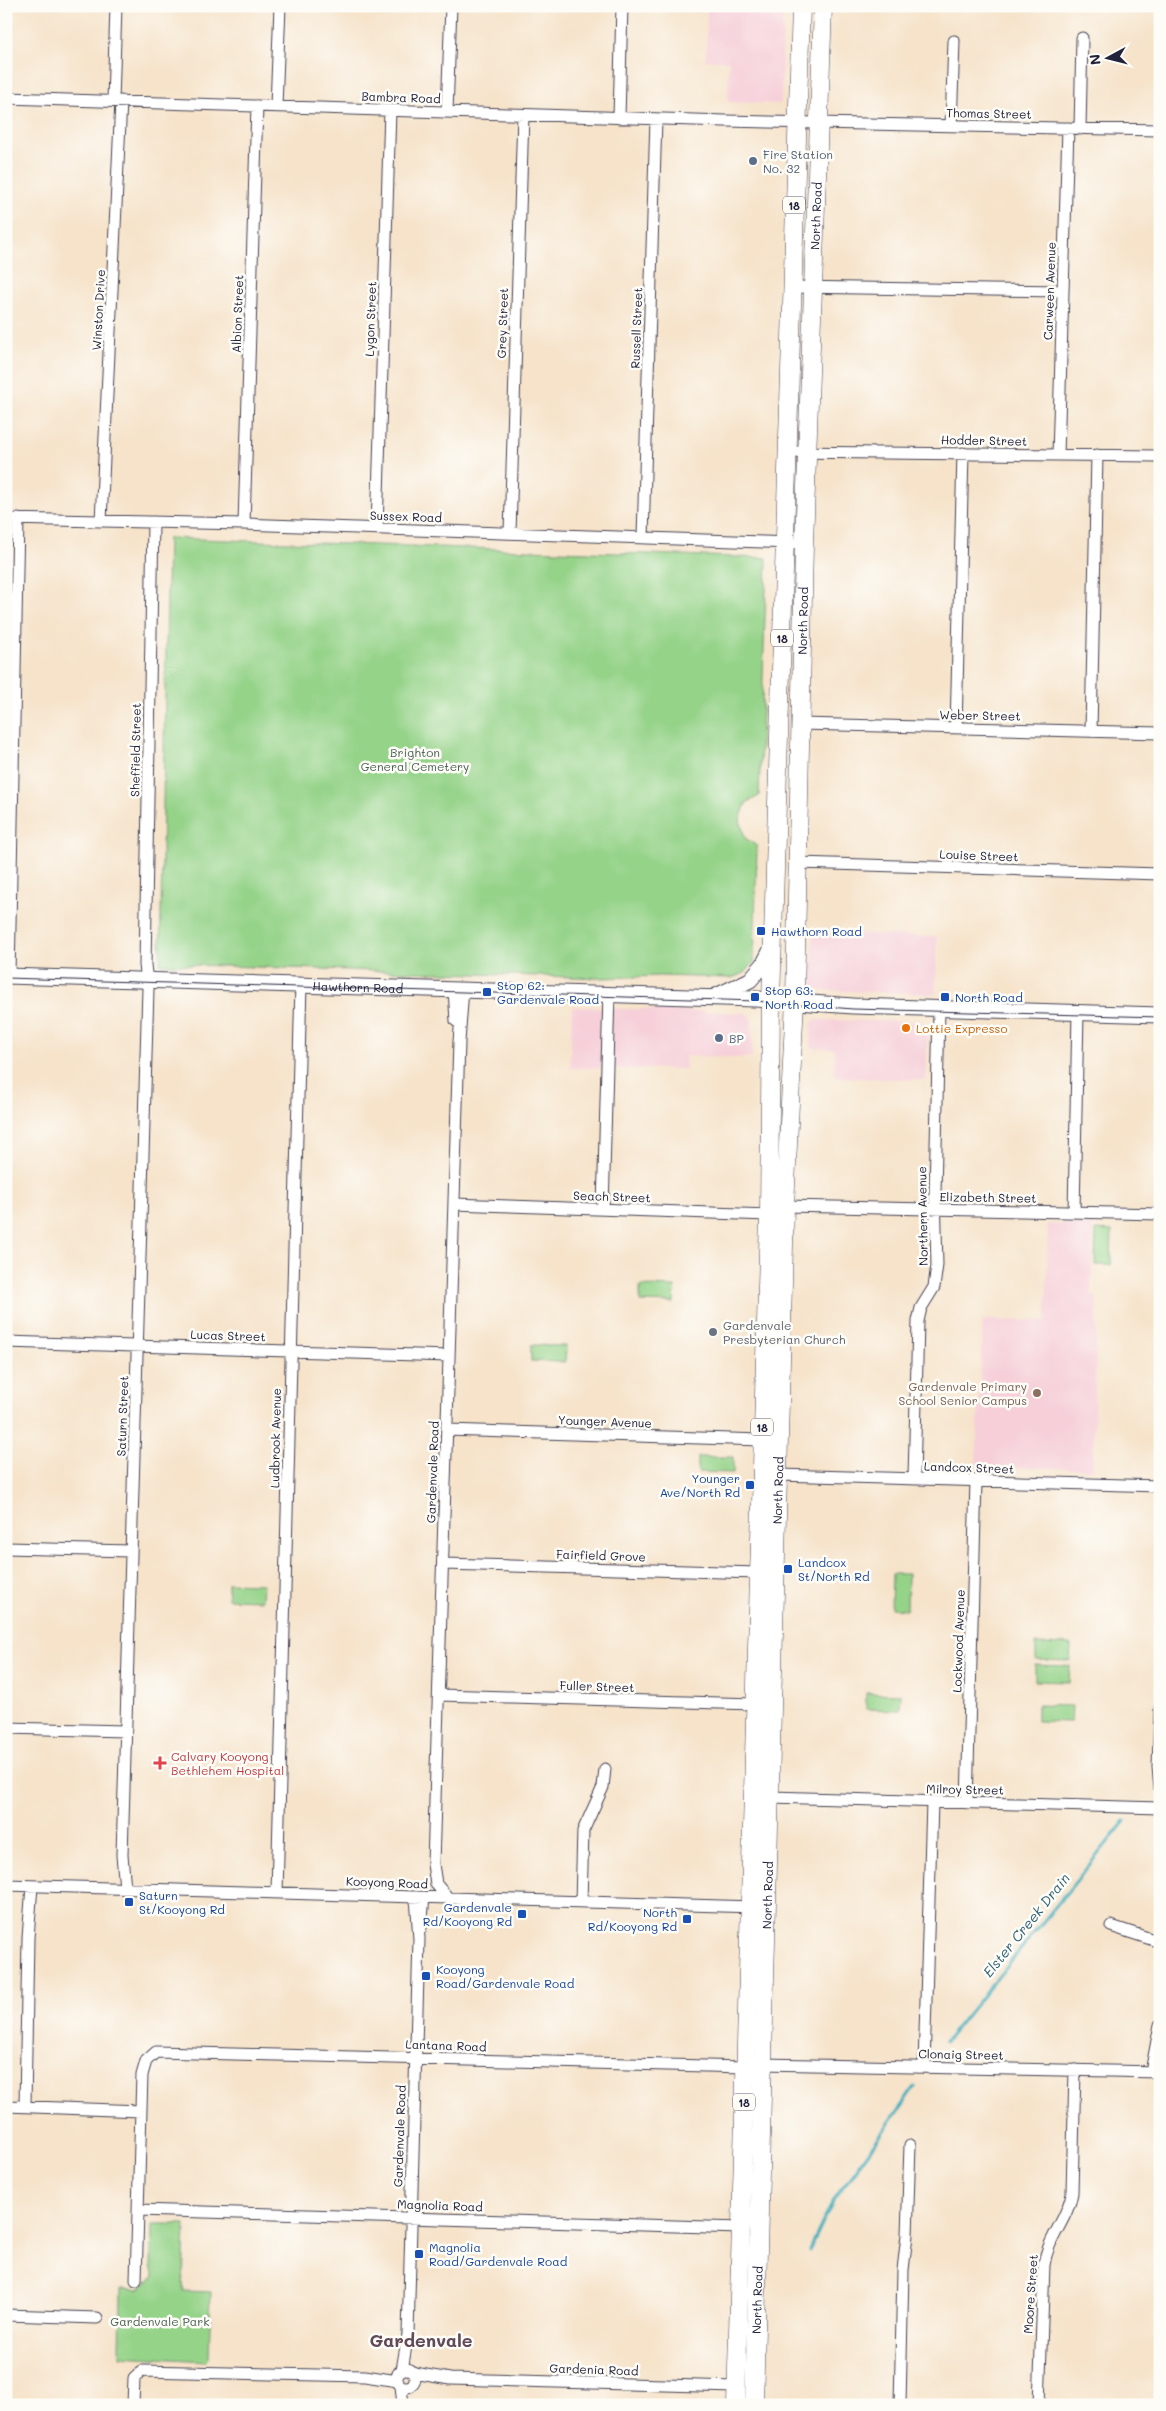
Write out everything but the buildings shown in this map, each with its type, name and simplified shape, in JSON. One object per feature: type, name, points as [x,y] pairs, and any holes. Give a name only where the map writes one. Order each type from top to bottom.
[{"type":"highway","name":"North Road","points":[[736,2405],[736,2387],[747,2297],[762,2064],[770,1797],[765,1638],[758,1573],[769,1215],[773,945],[800,6]]},
{"type":"highway","name":"North Road","points":[[754,2405],[747,2297],[740,2228],[749,1907],[755,1704],[765,1638],[778,1475],[785,1206],[792,1064],[798,863],[804,543],[823,6]]},
{"type":"highway","points":[[794,211],[815,212]]},
{"type":"highway","points":[[770,1064],[792,1064]]},
{"type":"main road","points":[[713,998],[750,980],[763,965],[773,945]]},
{"type":"main road","name":"Hawthorn Road","points":[[7,976],[609,994],[939,1009],[1160,1014]]},
{"type":"street","name":"Winston Drive","points":[[101,521],[117,101],[116,6]]},
{"type":"street","points":[[276,106],[280,6]]},
{"type":"street","points":[[447,112],[451,6]]},
{"type":"street","points":[[619,118],[622,6]]},
{"type":"street","name":"Carween Avenue","points":[[1058,455],[1063,291],[1082,38]]},
{"type":"street","points":[[951,126],[954,41]]},
{"type":"street","name":"Bambra Road","points":[[6,98],[796,123]]},
{"type":"street","name":"Albion Street","points":[[244,524],[257,106]]},
{"type":"street","name":"Lygon Street","points":[[377,528],[390,110]]},
{"type":"street","name":"Grey Street","points":[[510,533],[523,115]]},
{"type":"street","name":"Russell Street","points":[[643,538],[656,119]]},
{"type":"street","name":"Thomas Street","points":[[796,123],[1160,130]]},
{"type":"street","points":[[1160,124],[1160,130]]},
{"type":"street","points":[[792,287],[1063,291]]},
{"type":"street","name":"Hodder Street","points":[[787,452],[1160,456]]},
{"type":"street","points":[[956,728],[963,453]]},
{"type":"street","points":[[1091,731],[1097,455]]},
{"type":"street","name":"Sussex Road","points":[[6,519],[377,528],[804,543]]},
{"type":"street","points":[[7,976],[18,519]]},
{"type":"street","name":"Sheffield Street","points":[[146,979],[153,522]]},
{"type":"street","name":"Weber Street","points":[[800,724],[1160,733]]},
{"type":"street","name":"Louise Street","points":[[798,863],[1160,874]]},
{"type":"street","name":"Saturn Street","points":[[121,1888],[148,989],[146,979]]},
{"type":"street","name":"Ludbrook Avenue","points":[[277,1893],[301,984]]},
{"type":"street","name":"Gardenvale Road","points":[[448,1898],[436,1884],[433,1864],[454,1204],[458,989]]},
{"type":"street","points":[[603,1209],[609,994]]},
{"type":"street","name":"Northern Avenue","points":[[914,1479],[918,1321],[921,1308],[931,1293],[935,1281],[938,1238],[936,1209],[939,1009]]},
{"type":"street","points":[[1074,1212],[1078,1012]]},
{"type":"street","name":"Seach Street","points":[[454,1204],[769,1215]]},
{"type":"street","name":"Elizabeth Street","points":[[785,1206],[1160,1214]]},
{"type":"street","name":"Lucas Street","points":[[6,1342],[449,1356]]},
{"type":"street","name":"Younger Avenue","points":[[447,1430],[762,1440]]},
{"type":"street","name":"Landcox Street","points":[[778,1475],[1160,1486]]},
{"type":"street","name":"Lockwood Avenue","points":[[967,1803],[976,1481]]},
{"type":"street","points":[[6,1548],[131,1551]]},
{"type":"street","name":"Fairfield Grove","points":[[443,1564],[758,1573]]},
{"type":"street","name":"Fuller Street","points":[[439,1695],[755,1704]]},
{"type":"street","points":[[1156,1808],[1160,1709]]},
{"type":"street","points":[[6,1728],[125,1731]]},
{"type":"street","points":[[1158,1767],[1160,1789]]},
{"type":"street","points":[[581,1902],[583,1831],[603,1787],[605,1769]]},
{"type":"street","name":"Milroy Street","points":[[770,1797],[1156,1808]]},
{"type":"street","points":[[924,2066],[932,1802]]},
{"type":"street","name":"Kooyong Road","points":[[6,1885],[767,1908]]},
{"type":"street","points":[[25,2106],[29,1886]]},
{"type":"street","name":"Gardenvale Road","points":[[403,2405],[408,2334],[420,1897]]},
{"type":"street","points":[[1111,1926],[1160,1942]]},
{"type":"street","points":[[1155,2072],[1160,2025]]},
{"type":"street","name":"Lantana Road","points":[[141,2110],[143,2067],[149,2057],[156,2052],[168,2051],[745,2068]]},
{"type":"street","name":"Clonaig Street","points":[[762,2064],[1155,2072]]},
{"type":"street","name":"Moore Street","points":[[1039,2405],[1044,2258],[1068,2210],[1072,2192],[1076,2070]]},
{"type":"street","points":[[6,2106],[141,2110],[136,2280]]},
{"type":"street","points":[[900,2405],[903,2270],[907,2235],[910,2145]]},
{"type":"street","name":"Magnolia Road","points":[[138,2210],[740,2228]]},
{"type":"street","points":[[6,2315],[97,2318]]},
{"type":"street","name":"Gardenia Road","points":[[133,2405],[133,2382],[136,2374],[152,2370],[736,2387]]},
{"type":"street","name":"Gardenvale Road","points":[[406,2378],[407,2405]]},
{"type":"shaded area","points":[[707,6],[783,6],[781,104],[728,102],[729,61],[706,60]]},
{"type":"shaded area","points":[[813,932],[937,937],[936,994],[816,990],[811,985]]},
{"type":"shaded area","points":[[572,1007],[746,1013],[752,1020],[752,1058],[686,1056],[685,1069],[570,1068]]},
{"type":"shaded area","points":[[816,1020],[924,1022],[928,1027],[926,1080],[834,1077],[835,1049],[811,1048],[811,1024]]},
{"type":"shaded area","name":"Gardenvale Primary School Senior Campus","points":[[1048,1224],[1093,1225],[1091,1295],[1097,1295],[1093,1469],[976,1466],[983,1320],[1046,1321]]},
{"type":"green space","name":"Brighton General Cemetery","points":[[168,538],[767,558],[759,796],[746,803],[740,820],[745,838],[757,846],[754,962],[745,973],[731,978],[659,976],[602,978],[160,964]]},
{"type":"green space","points":[[1096,1230],[1112,1231],[1111,1265],[1095,1265]]},
{"type":"green space","points":[[640,1286],[675,1287],[674,1303],[640,1302]]},
{"type":"green space","points":[[531,1345],[566,1346],[565,1362],[531,1361]]},
{"type":"green space","points":[[698,1457],[733,1457],[733,1473],[698,1472]]},
{"type":"green space","points":[[892,1574],[908,1574],[907,1609],[891,1608]]},
{"type":"green space","points":[[228,1583],[263,1584],[262,1600],[228,1599]]},
{"type":"green space","points":[[1036,1644],[1071,1645],[1070,1661],[1036,1660]]},
{"type":"green space","points":[[1035,1665],[1070,1666],[1069,1682],[1035,1681]]},
{"type":"green space","points":[[866,1693],[901,1694],[900,1710],[866,1709]]},
{"type":"green space","points":[[1037,1705],[1072,1706],[1071,1722],[1037,1721]]},
{"type":"green space","name":"Gardenvale Park","points":[[152,2224],[185,2224],[183,2291],[211,2292],[209,2358],[206,2361],[120,2356],[121,2289],[138,2290],[154,2277],[151,2266]]},
{"type":"waterway","name":"Elster Creek Drain","points":[[945,2042],[1125,1821]]},
{"type":"waterway","name":"Elster Creek Drain","points":[[809,2251],[833,2201],[915,2087]]},
{"type":"tram line","points":[[6,978],[756,1001],[853,1009],[1160,1017]]},
{"type":"place","name":"Fire Station No. 32","points":[[753,161]]},
{"type":"place","name":"Hawthorn Road","points":[[761,931]]},
{"type":"place","name":"Stop 62: Gardenvale Road","points":[[487,992]]},
{"type":"place","name":"Stop 63: North Road","points":[[755,997]]},
{"type":"place","name":"North Road","points":[[945,997]]},
{"type":"place","name":"Lottie Expresso","points":[[906,1028]]},
{"type":"place","name":"BP","points":[[719,1038]]},
{"type":"place","name":"Gardenvale Presbyterian Church","points":[[713,1332]]},
{"type":"place","name":"Gardenvale Primary School Senior Campus","points":[[1037,1393]]},
{"type":"place","name":"Younger Ave/North Rd","points":[[750,1485]]},
{"type":"place","name":"Landcox St/North Rd","points":[[788,1569]]},
{"type":"place","name":"Calvary Kooyong Bethlehem Hospital","points":[[160,1763]]},
{"type":"place","name":"Saturn St/Kooyong Rd","points":[[129,1902]]},
{"type":"place","name":"Gardenvale Rd/Kooyong Rd","points":[[522,1914]]},
{"type":"place","name":"North Rd/Kooyong Rd","points":[[687,1919]]},
{"type":"place","name":"Kooyong Road/Gardenvale Road","points":[[426,1976]]},
{"type":"place","name":"Magnolia Road/Gardenvale Road","points":[[419,2254]]},
{"type":"district","name":"Gardenvale","points":[[421,2340]]}]
